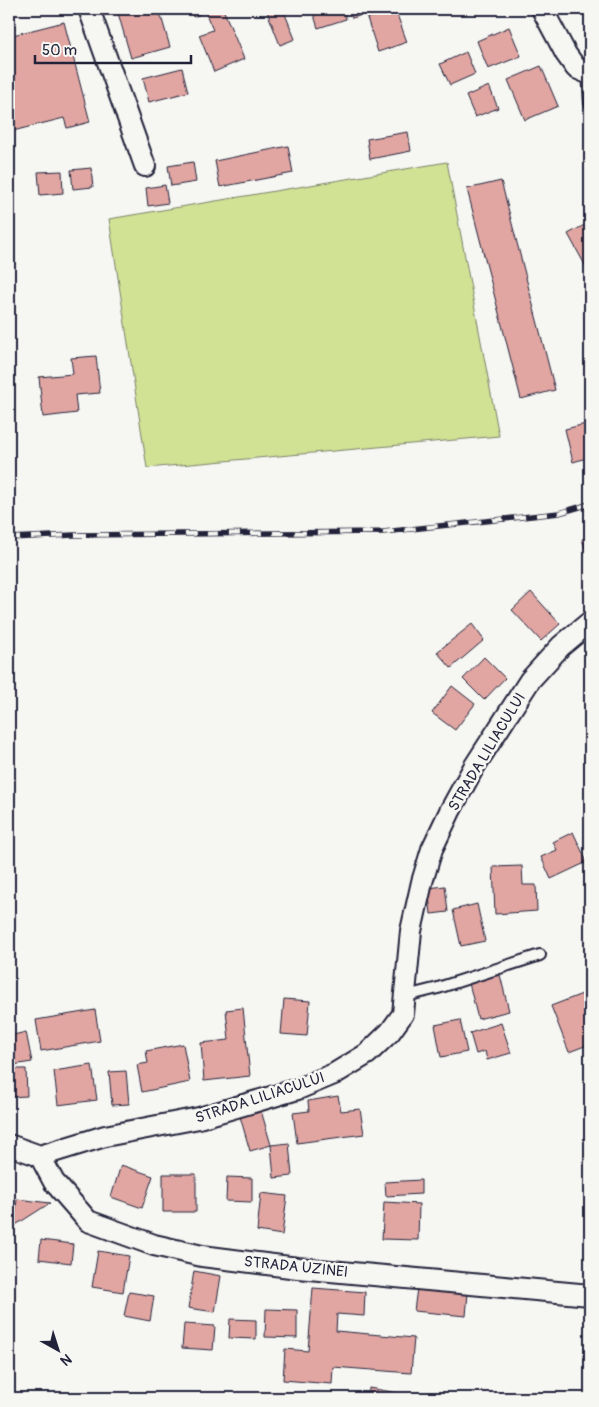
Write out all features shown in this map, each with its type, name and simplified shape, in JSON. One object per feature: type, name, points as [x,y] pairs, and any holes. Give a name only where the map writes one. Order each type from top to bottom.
[{"type":"street","points":[[89,9],[145,166]]},
{"type":"street","points":[[542,9],[566,54],[576,68],[589,73]]},
{"type":"street","name":"STRADA LILIACULUI","points":[[40,1156],[105,1136],[199,1118],[298,1089],[334,1074],[367,1054],[390,1032],[403,1014],[411,931],[422,882],[432,849],[450,811],[474,767],[530,680],[561,646],[590,622]]},
{"type":"street","points":[[9,1145],[40,1156]]},
{"type":"street","name":"STRADA UZINEI","points":[[40,1156],[54,1182],[88,1221],[154,1244],[202,1256],[298,1268],[590,1295]]},
{"type":"lane","points":[[589,73],[590,103]]},
{"type":"lane","points":[[406,996],[438,988],[540,954]]},
{"type":"green space","points":[[447,162],[499,436],[147,468],[109,219]]},
{"type":"building","points":[[131,9],[159,9],[170,47],[131,58],[118,13]]},
{"type":"building","points":[[190,9],[223,9],[244,59],[214,72],[199,35],[213,30],[205,12],[193,17]]},
{"type":"building","points":[[266,9],[283,9],[295,39],[280,45]]},
{"type":"building","points":[[312,9],[343,9],[346,19],[318,28]]},
{"type":"building","points":[[350,9],[357,9],[359,16],[352,18]]},
{"type":"building","points":[[395,9],[407,42],[378,52],[367,18]]},
{"type":"building","points":[[64,22],[90,122],[67,128],[64,118],[9,132],[9,36]]},
{"type":"building","points":[[509,27],[521,56],[488,69],[477,41]]},
{"type":"building","points":[[466,52],[475,74],[450,85],[440,64]]},
{"type":"building","points":[[541,66],[558,106],[525,120],[508,80]]},
{"type":"building","points":[[182,68],[188,92],[149,102],[143,78]]},
{"type":"building","points":[[489,86],[498,108],[475,117],[466,96]]},
{"type":"building","points":[[408,132],[411,151],[370,159],[367,139]]},
{"type":"building","points":[[288,146],[293,173],[220,187],[215,161]]},
{"type":"building","points":[[193,162],[196,182],[171,186],[168,166]]},
{"type":"building","points":[[91,168],[93,187],[73,189],[71,170]]},
{"type":"building","points":[[62,171],[63,193],[40,195],[38,172]]},
{"type":"building","points":[[501,181],[555,390],[521,399],[467,189]]},
{"type":"building","points":[[165,185],[168,203],[148,206],[146,188]]},
{"type":"building","points":[[590,222],[590,274],[568,234]]},
{"type":"building","points":[[96,356],[100,393],[75,395],[77,413],[43,417],[39,377],[73,374],[71,358]]},
{"type":"building","points":[[590,423],[590,457],[573,462],[565,429]]},
{"type":"building","points":[[590,537],[590,562],[582,539]]},
{"type":"building","points":[[531,592],[560,624],[541,641],[512,610]]},
{"type":"building","points":[[472,624],[484,640],[451,668],[437,652]]},
{"type":"building","points":[[484,657],[505,678],[484,700],[463,679]]},
{"type":"building","points":[[452,686],[475,704],[455,730],[432,713]]},
{"type":"building","points":[[573,832],[587,862],[551,879],[541,857],[557,850],[553,842]]},
{"type":"building","points":[[522,866],[523,885],[536,885],[537,911],[495,914],[493,867]]},
{"type":"building","points":[[590,882],[590,894],[586,884]]},
{"type":"building","points":[[445,886],[448,912],[431,914],[428,888]]},
{"type":"building","points":[[477,904],[485,941],[461,946],[453,910]]},
{"type":"building","points":[[500,975],[509,1011],[478,1019],[469,983]]},
{"type":"building","points":[[590,991],[590,1044],[569,1052],[551,1006]]},
{"type":"building","points":[[284,999],[310,1001],[307,1036],[281,1034]]},
{"type":"building","points":[[243,1008],[250,1076],[204,1081],[201,1043],[229,1040],[226,1010]]},
{"type":"building","points":[[95,1010],[100,1041],[41,1051],[36,1020]]},
{"type":"building","points":[[460,1020],[467,1052],[441,1057],[435,1025]]},
{"type":"building","points":[[501,1023],[511,1053],[487,1060],[485,1051],[476,1054],[470,1033]]},
{"type":"building","points":[[26,1032],[32,1062],[13,1065],[9,1047],[9,1036]]},
{"type":"building","points":[[183,1044],[190,1082],[142,1092],[137,1065],[148,1063],[146,1051]]},
{"type":"building","points":[[92,1065],[97,1100],[58,1105],[54,1071]]},
{"type":"building","points":[[9,1069],[26,1069],[27,1096],[9,1097]]},
{"type":"building","points":[[126,1071],[129,1104],[112,1105],[109,1072]]},
{"type":"building","points":[[338,1096],[341,1111],[360,1109],[364,1134],[297,1143],[293,1113],[309,1111],[308,1101]]},
{"type":"building","points":[[260,1107],[271,1145],[250,1151],[239,1113]]},
{"type":"building","points":[[289,1143],[292,1176],[274,1178],[271,1145]]},
{"type":"building","points":[[121,1165],[153,1176],[142,1208],[111,1197]]},
{"type":"building","points":[[163,1174],[196,1174],[196,1212],[163,1212]]},
{"type":"building","points":[[227,1177],[252,1178],[252,1202],[226,1201]]},
{"type":"building","points":[[421,1180],[421,1194],[386,1196],[385,1182]]},
{"type":"building","points":[[261,1193],[287,1196],[282,1235],[257,1231]]},
{"type":"building","points":[[17,1199],[50,1203],[14,1226]]},
{"type":"building","points":[[384,1202],[419,1204],[418,1240],[382,1239]]},
{"type":"building","points":[[41,1240],[73,1244],[71,1263],[39,1259]]},
{"type":"building","points":[[98,1251],[129,1256],[123,1292],[92,1287]]},
{"type":"building","points":[[194,1271],[221,1276],[215,1312],[188,1308]]},
{"type":"building","points":[[313,1288],[365,1292],[364,1316],[337,1314],[336,1331],[414,1338],[411,1373],[333,1367],[332,1384],[283,1380],[285,1349],[308,1351]]},
{"type":"building","points":[[417,1288],[468,1293],[466,1316],[414,1311]]},
{"type":"building","points":[[129,1292],[154,1296],[150,1321],[124,1316]]},
{"type":"building","points":[[266,1309],[297,1310],[297,1338],[265,1337]]},
{"type":"building","points":[[230,1319],[256,1320],[256,1339],[229,1338]]},
{"type":"building","points":[[184,1324],[215,1326],[213,1350],[182,1348]]},
{"type":"building","points":[[369,1388],[427,1398],[368,1398]]},
{"type":"railway","points":[[9,538],[74,535],[383,532],[559,513],[590,504]]}]
